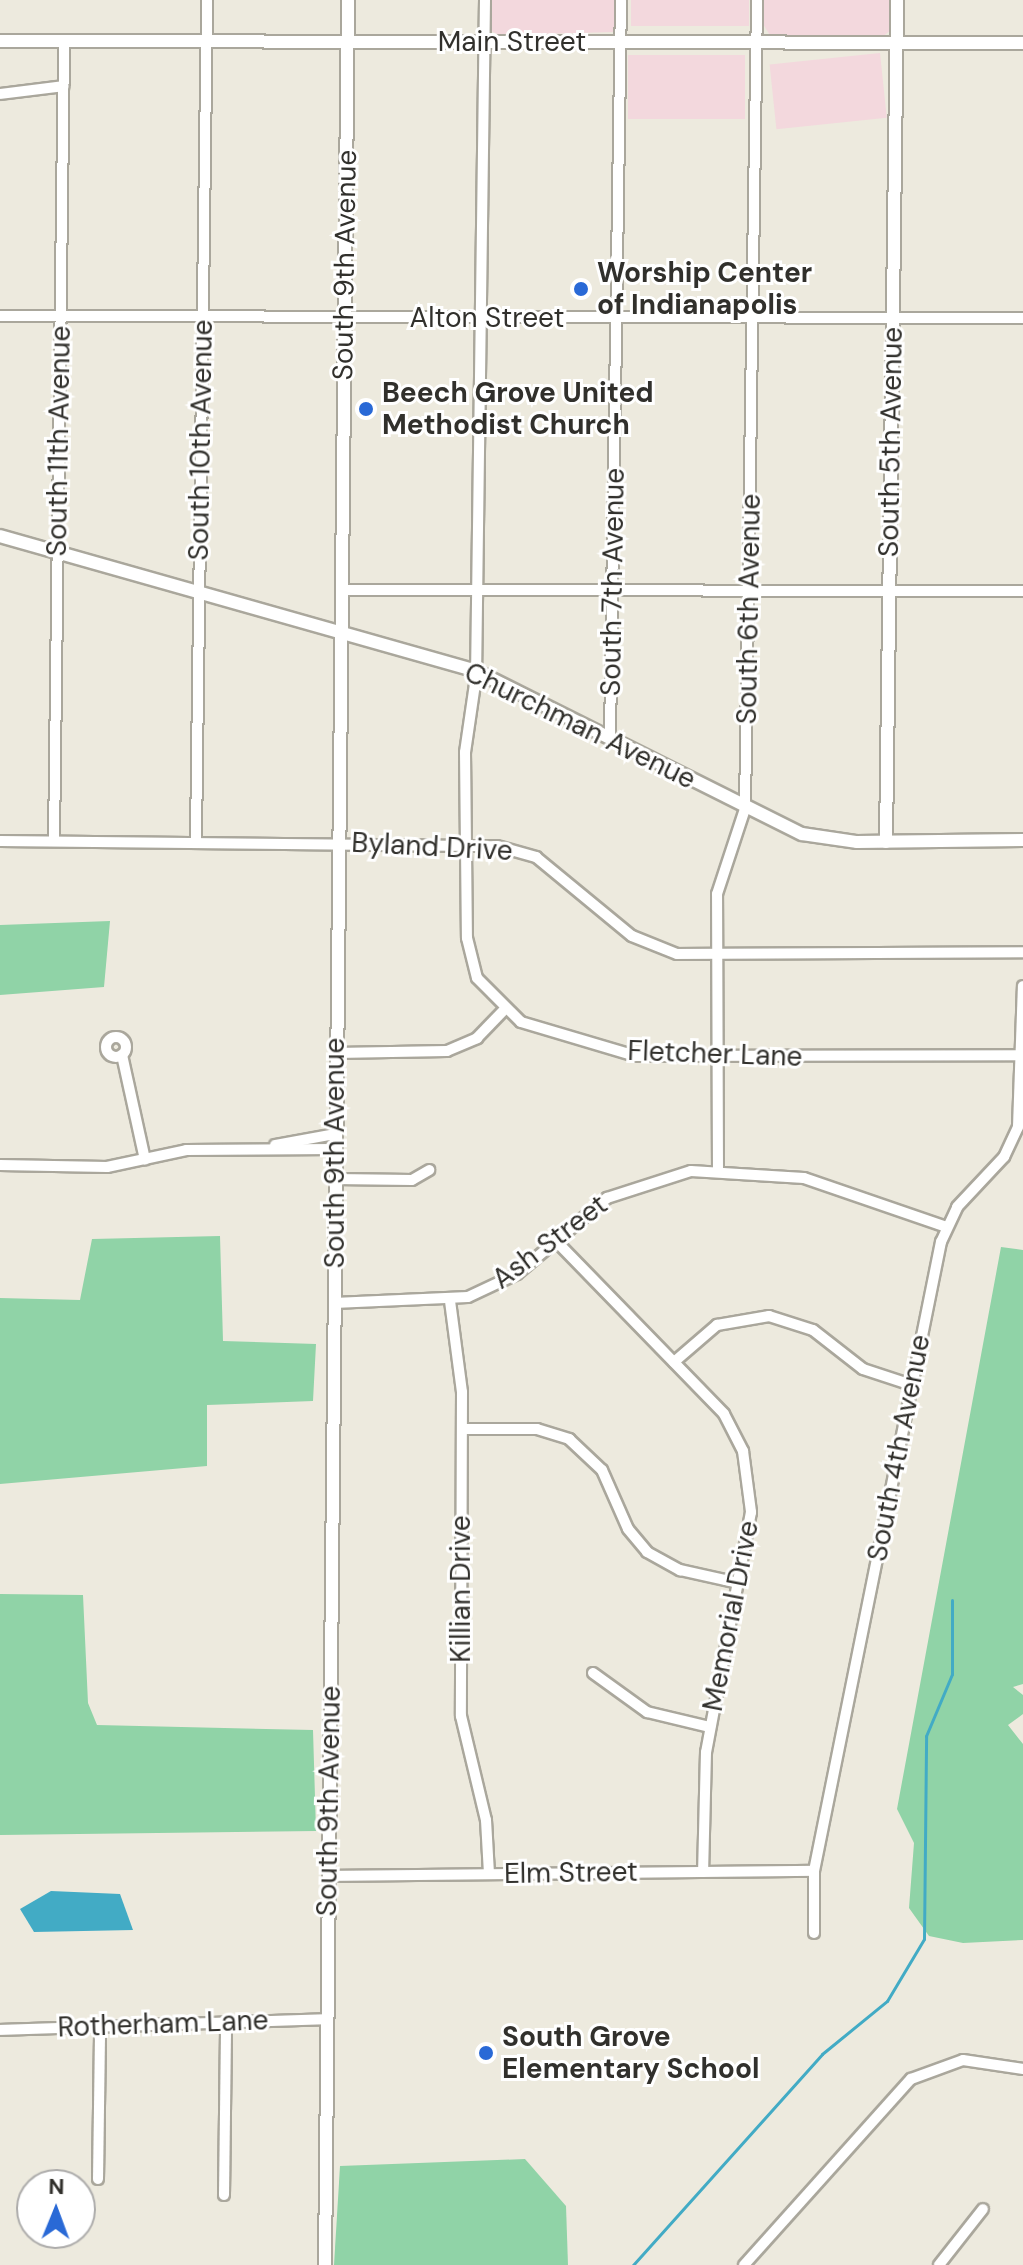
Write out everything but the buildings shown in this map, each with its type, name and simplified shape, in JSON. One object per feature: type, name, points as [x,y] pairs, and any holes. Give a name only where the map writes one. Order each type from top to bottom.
[{"type":"street","name":"South 10th Avenue","points":[[196,839],[207,0]]},
{"type":"street","name":"South 9th Avenue","points":[[325,2265],[337,842],[348,0]]},
{"type":"street","points":[[336,1053],[447,1051],[477,1038],[503,1011],[481,986],[469,955],[466,845],[466,743],[476,671],[485,0]]},
{"type":"street","name":"South 7th Avenue","points":[[610,738],[621,0]]},
{"type":"street","name":"South 6th Avenue","points":[[718,1170],[716,956],[720,873],[745,809],[757,0]]},
{"type":"street","name":"South 5th Avenue","points":[[886,842],[897,0]]},
{"type":"street","name":"Main Street","points":[[0,41],[1023,43]]},
{"type":"street","name":"South 11th Avenue","points":[[54,841],[64,41]]},
{"type":"street","points":[[0,94],[64,86]]},
{"type":"street","name":"Alton Street","points":[[0,316],[1023,318]]},
{"type":"street","name":"Churchman Avenue","points":[[0,536],[476,671],[745,809],[818,837],[886,842],[1023,840]]},
{"type":"street","points":[[341,590],[1023,591]]},
{"type":"street","name":"Byland Drive","points":[[0,841],[196,839],[466,845],[529,854],[642,942],[677,954],[1023,952]]},
{"type":"street","name":"South 4th Avenue","points":[[814,1933],[814,1871],[946,1227],[1012,1143],[1021,1055],[1023,986]]},
{"type":"street","name":"Fletcher Lane","points":[[503,1011],[603,1049],[716,1059],[1021,1055]]},
{"type":"street","points":[[122,1055],[145,1160]]},
{"type":"street","points":[[0,1165],[107,1167],[145,1160],[274,1147],[335,1134]]},
{"type":"street","points":[[274,1147],[335,1149]]},
{"type":"street","points":[[335,1179],[412,1180],[429,1170]]},
{"type":"street","name":"Ash Street","points":[[334,1303],[450,1301],[494,1287],[634,1184],[718,1170],[820,1182],[946,1227]]},
{"type":"street","name":"Memorial Drive","points":[[556,1241],[724,1414],[743,1451],[752,1499],[710,1727],[703,1872]]},
{"type":"street","name":"Killian Drive","points":[[450,1301],[462,1429],[462,1723],[486,1820],[489,1874]]},
{"type":"street","points":[[674,1362],[721,1323],[769,1316],[801,1324],[863,1369],[912,1385]]},
{"type":"street","points":[[462,1429],[537,1429],[569,1439],[598,1463],[647,1552],[680,1570],[738,1583]]},
{"type":"street","points":[[593,1673],[647,1712],[710,1727]]},
{"type":"street","name":"Elm Street","points":[[328,1876],[814,1871]]},
{"type":"street","name":"Rotherham Lane","points":[[0,2030],[226,2028],[327,2019]]},
{"type":"street","points":[[224,2195],[226,2028]]},
{"type":"street","points":[[98,2179],[100,2029]]},
{"type":"street","points":[[744,2265],[911,2079],[963,2060],[1023,2069]]},
{"type":"street","points":[[939,2265],[983,2209]]},
{"type":"shaded area","points":[[491,0],[614,0],[614,32],[499,35],[491,31]]},
{"type":"shaded area","points":[[631,0],[749,0],[749,26],[631,26]]},
{"type":"shaded area","points":[[763,0],[892,0],[891,30],[881,38],[771,37],[763,24]]},
{"type":"shaded area","points":[[880,53],[887,118],[776,129],[770,65]]},
{"type":"shaded area","points":[[628,55],[745,55],[745,119],[628,119]]},
{"type":"green space","points":[[110,921],[104,987],[0,995],[0,925]]},
{"type":"green space","points":[[220,1236],[223,1341],[316,1344],[313,1401],[207,1405],[207,1466],[0,1484],[0,1298],[80,1300],[92,1239]]},
{"type":"green space","points":[[1001,1247],[1023,1250],[1023,1684],[1013,1687],[1023,1695],[1023,1714],[1008,1725],[1023,1744],[1023,1940],[963,1943],[929,1936],[909,1908],[914,1843],[897,1809]]},
{"type":"green space","points":[[0,1594],[83,1595],[88,1703],[97,1725],[313,1730],[316,1831],[0,1835]]},
{"type":"green space","points":[[525,2159],[566,2206],[568,2265],[334,2265],[340,2166]]},
{"type":"water","points":[[51,1891],[120,1894],[133,1930],[34,1932],[20,1909]]},
{"type":"waterway","points":[[633,2265],[822,2054],[887,2001],[924,1939],[926,1736],[952,1674],[952,1600]]},
{"type":"place","name":"Worship Center of Indianapolis","points":[[581,289]]},
{"type":"place","name":"Beech Grove United Methodist Church","points":[[366,409]]},
{"type":"place","name":"South Grove Elementary School","points":[[486,2053]]}]
